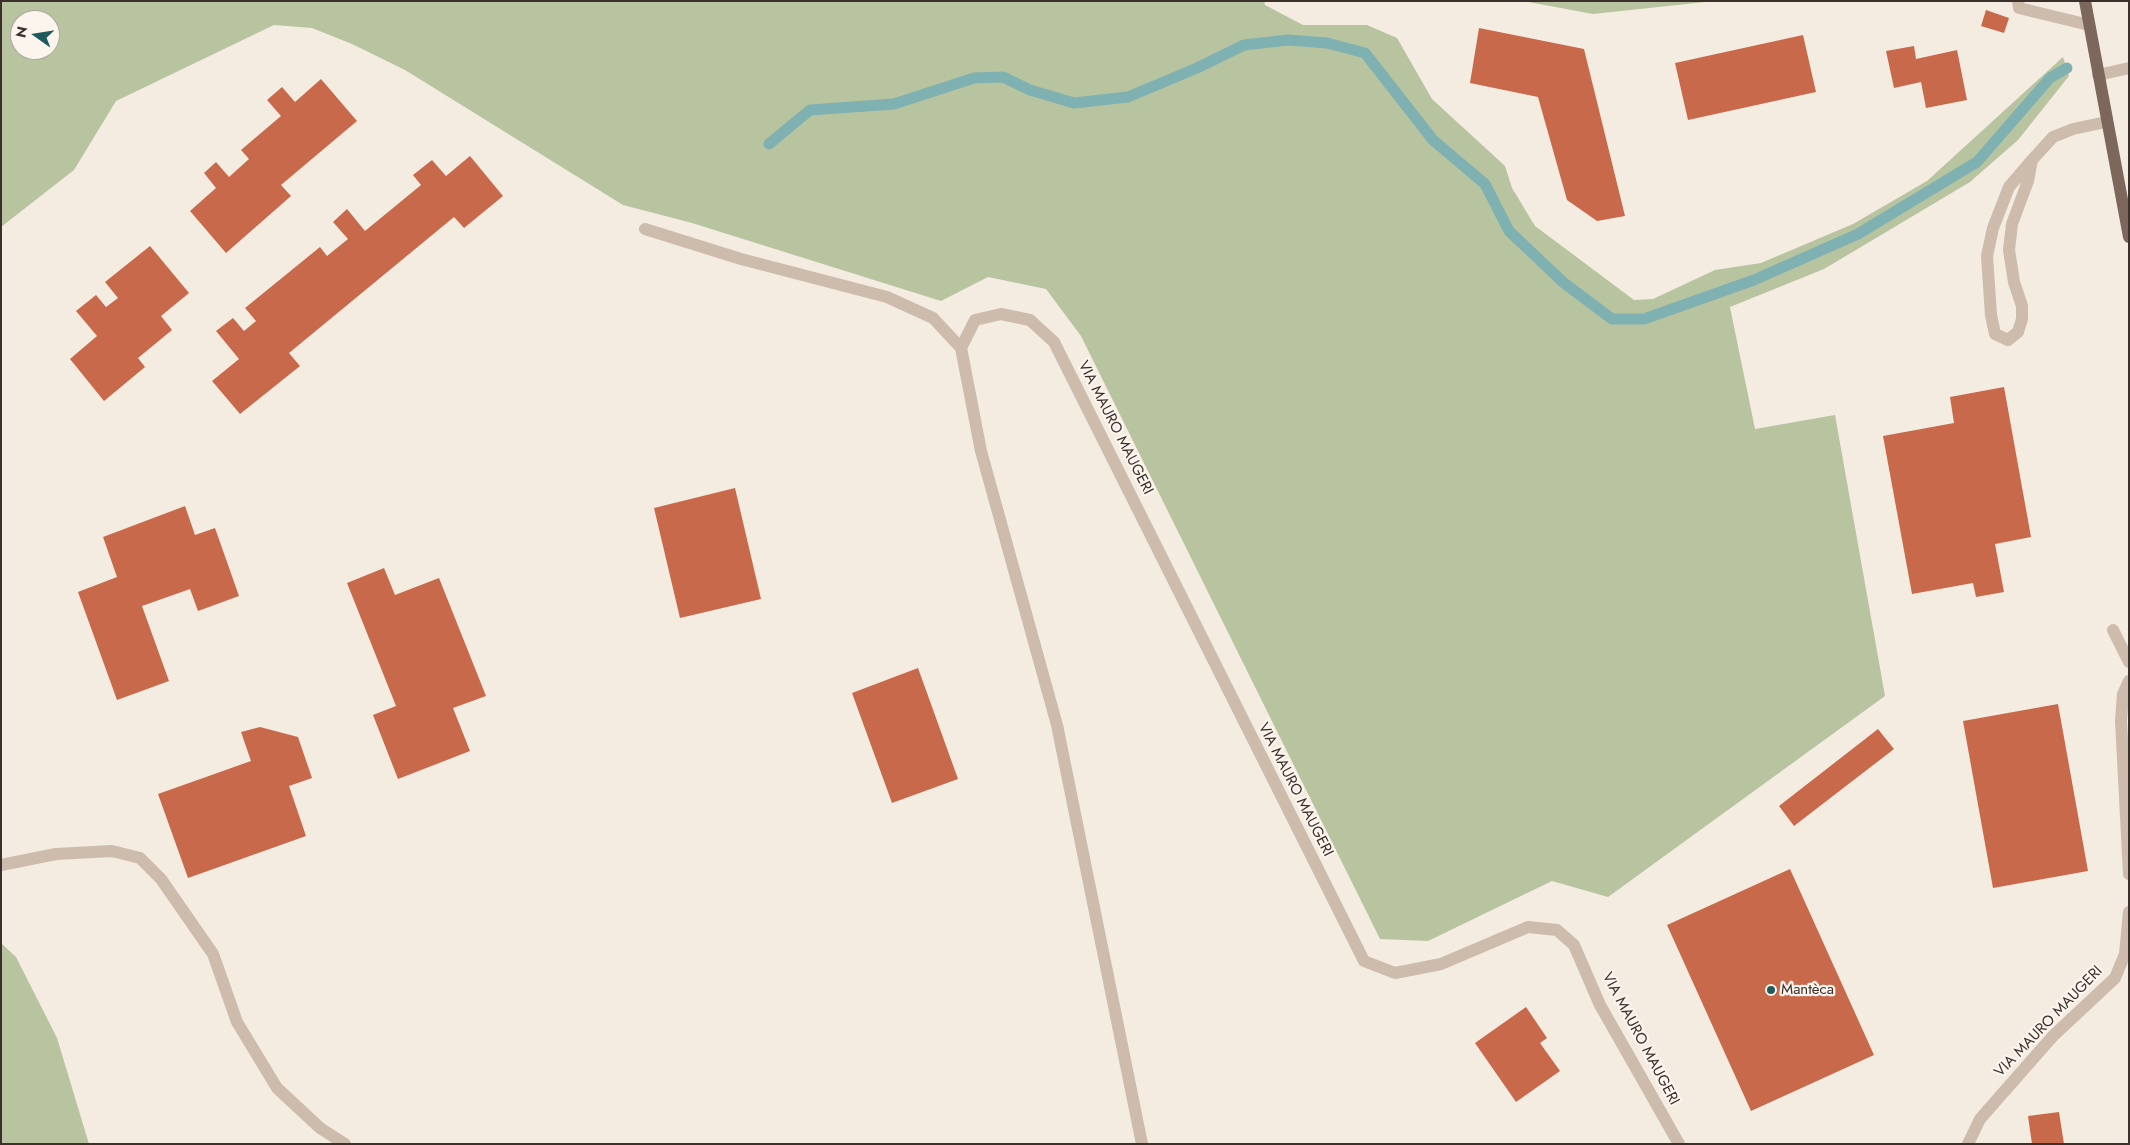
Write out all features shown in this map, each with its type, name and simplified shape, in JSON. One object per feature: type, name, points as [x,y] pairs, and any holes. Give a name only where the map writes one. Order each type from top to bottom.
[{"type":"main road","points":[[2085,1],[2106,122],[2129,236]]},
{"type":"street","points":[[2018,1],[2019,8],[2089,25]]},
{"type":"street","points":[[2098,75],[2129,68]]},
{"type":"street","points":[[2032,160],[2028,181],[2012,224],[2009,250],[2014,282],[2022,306],[2022,319],[2018,332],[2008,340],[1995,334],[1991,315],[1987,256],[1993,228],[2009,187],[2032,160],[2053,137],[2073,129],[2106,122]]},
{"type":"street","points":[[645,229],[741,259],[887,297],[933,318],[961,348],[981,451],[1057,726],[1142,1144]]},
{"type":"street","name":"VIA MAURO MAUGERI","points":[[961,348],[975,320],[1001,314],[1030,320],[1054,342],[1364,962],[1394,973],[1441,964],[1528,927],[1557,930],[1574,945],[1600,1005],[1679,1144]]},
{"type":"street","points":[[2113,630],[2129,662]]},
{"type":"street","points":[[2129,681],[2123,694],[2121,721],[2129,874]]},
{"type":"street","points":[[1,865],[56,854],[112,851],[140,858],[161,878],[213,954],[237,1022],[277,1088],[320,1128],[345,1144]]},
{"type":"street","name":"VIA MAURO MAUGERI","points":[[1968,1144],[1980,1119],[2041,1050],[2115,978],[2125,954],[2129,912]]},
{"type":"green space","points":[[1,1],[1264,1],[1265,5],[1303,25],[1367,25],[1397,38],[1432,99],[1505,166],[1512,188],[1535,226],[1634,300],[1653,299],[1715,270],[1761,263],[1853,224],[1927,181],[2063,57],[2069,76],[2018,140],[1970,182],[1824,269],[1730,307],[1755,429],[1835,415],[1885,696],[1608,897],[1552,881],[1428,941],[1380,939],[1081,336],[1046,289],[988,277],[941,301],[692,223],[623,205],[405,70],[352,44],[312,28],[274,25],[116,101],[74,170],[1,227]]},
{"type":"green space","points":[[1523,1],[1715,1],[1593,14]]},
{"type":"green space","points":[[1,943],[16,957],[57,1038],[89,1144],[1,1144]]},
{"type":"building","points":[[1986,10],[2009,18],[2004,33],[1981,26]]},
{"type":"building","points":[[1479,28],[1584,49],[1625,216],[1597,221],[1567,200],[1538,97],[1470,83]]},
{"type":"building","points":[[1803,35],[1816,92],[1688,120],[1675,63]]},
{"type":"building","points":[[1914,46],[1916,59],[1957,50],[1967,100],[1926,108],[1921,82],[1894,88],[1886,51]]},
{"type":"building","points":[[321,79],[357,121],[281,185],[291,196],[226,253],[190,211],[216,188],[204,173],[216,162],[229,177],[249,159],[241,150],[281,116],[267,100],[282,87],[295,102]]},
{"type":"building","points":[[470,156],[503,196],[464,228],[454,217],[289,353],[300,366],[240,414],[212,381],[239,359],[216,331],[233,318],[244,331],[256,321],[245,308],[320,247],[327,256],[348,239],[333,222],[347,209],[365,231],[421,185],[413,175],[432,160],[446,176]]},
{"type":"building","points":[[150,246],[189,293],[161,316],[172,330],[138,358],[145,367],[104,401],[70,359],[97,336],[76,311],[96,295],[106,307],[118,298],[105,282]]},
{"type":"building","points":[[2004,387],[2031,537],[1995,544],[2004,592],[1976,597],[1973,583],[1912,594],[1883,436],[1954,423],[1950,397]]},
{"type":"building","points":[[735,488],[761,599],[680,618],[654,508]]},
{"type":"building","points":[[185,506],[195,535],[215,528],[239,596],[198,611],[190,589],[142,606],[169,681],[117,700],[78,592],[117,577],[103,537]]},
{"type":"building","points":[[384,568],[395,595],[439,578],[486,696],[453,708],[470,751],[398,779],[373,715],[396,706],[347,583]]},
{"type":"building","points":[[918,668],[958,779],[892,803],[852,693]]},
{"type":"building","points":[[2058,704],[2088,871],[1993,888],[1963,721]]},
{"type":"building","points":[[260,727],[298,737],[312,778],[289,786],[306,836],[188,878],[158,794],[251,761],[241,732]]},
{"type":"building","points":[[1878,729],[1894,749],[1794,826],[1779,806]]},
{"type":"building","name":"Mantèca","points":[[1790,869],[1874,1055],[1751,1111],[1667,925]]},
{"type":"building","points":[[1526,1007],[1547,1038],[1540,1043],[1560,1071],[1516,1102],[1475,1043]]},
{"type":"building","points":[[2059,1112],[2064,1144],[2032,1144],[2028,1116]]},
{"type":"waterway","points":[[769,144],[810,110],[894,104],[974,78],[1003,77],[1030,90],[1074,103],[1128,97],[1197,68],[1244,45],[1288,40],[1327,43],[1365,53],[1433,140],[1485,184],[1509,231],[1564,283],[1612,319],[1644,319],[1754,280],[1858,234],[1977,162],[2050,78],[2067,68]]},
{"type":"place","name":"Mantèca","points":[[1771,990]]}]
